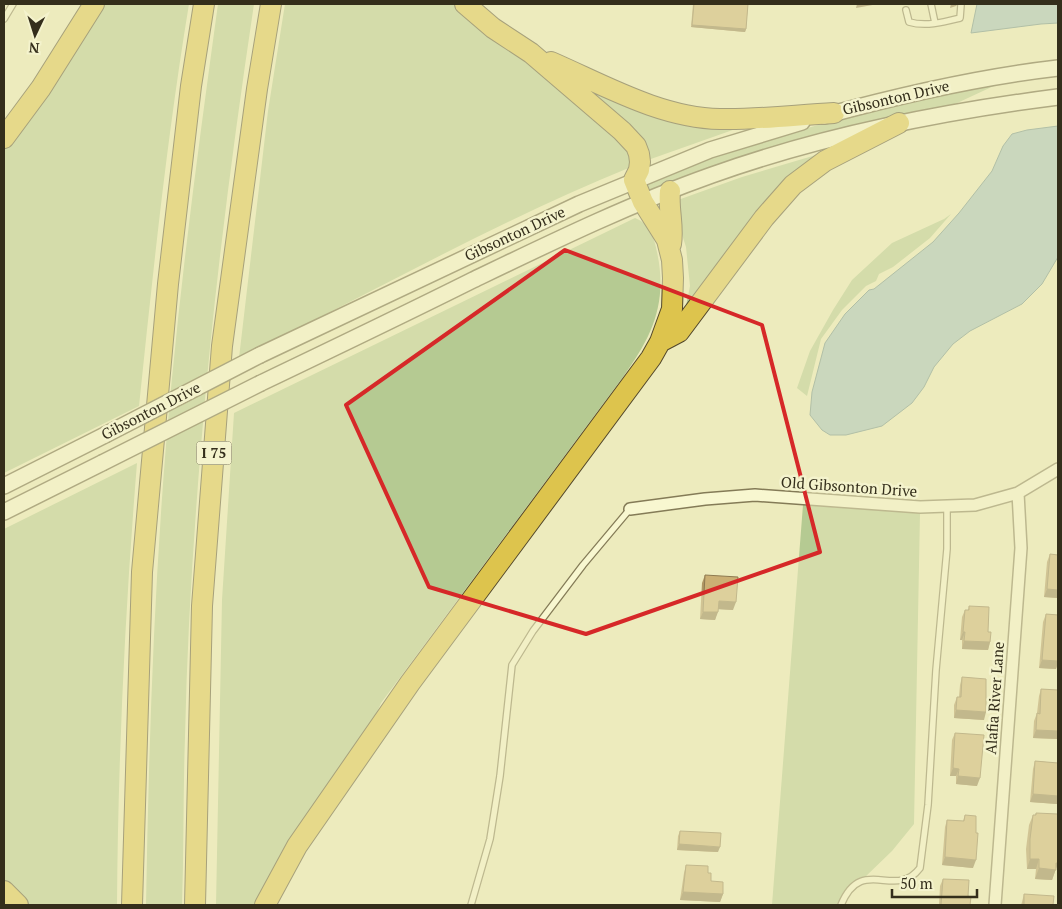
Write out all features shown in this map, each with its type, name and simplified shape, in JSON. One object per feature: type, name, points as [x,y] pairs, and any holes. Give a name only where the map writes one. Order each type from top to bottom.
[{"type":"highway","points":[[4,138],[41,88],[94,4]]},
{"type":"highway","points":[[132,905],[142,572],[168,284],[191,86],[204,4]]},
{"type":"highway","name":"I 75","points":[[196,905],[202,606],[222,346],[256,89],[271,4]]},
{"type":"highway","points":[[465,4],[493,28],[531,54],[622,131],[636,146],[640,162],[634,180],[643,202],[656,221],[670,248]]},
{"type":"highway","points":[[531,54],[638,100],[690,116],[719,120],[834,113]]},
{"type":"highway","points":[[660,342],[679,332],[764,218],[793,185],[825,161],[899,122]]},
{"type":"highway","points":[[265,905],[297,846],[404,691],[651,358],[666,328],[672,302],[670,191]]},
{"type":"highway","points":[[4,891],[18,905]]},
{"type":"main road","name":"Gibsonton Drive","points":[[4,486],[260,355],[634,180],[710,150],[788,125],[981,79],[1058,68]]},
{"type":"main road","name":"Gibsonton Drive","points":[[4,512],[261,383],[537,250],[670,191],[775,155],[860,131],[962,111],[1058,97]]},
{"type":"street","name":"Old Gibsonton Drive","points":[[630,509],[705,499],[755,495],[920,507],[975,505],[1018,493],[1058,469]]},
{"type":"street","name":"Alafia River Lane","points":[[995,905],[1021,548],[1018,493]]},
{"type":"lane","points":[[4,19],[13,4]]},
{"type":"lane","points":[[930,4],[935,23]]},
{"type":"lane","points":[[906,10],[909,22],[918,24],[935,23],[960,18],[961,5]]},
{"type":"lane","points":[[841,905],[854,883],[863,880],[901,880],[914,875],[920,868],[928,805],[936,670],[946,559],[947,506]]},
{"type":"lane","points":[[471,905],[490,839],[500,776],[512,665],[544,617],[618,521],[630,509]]},
{"type":"highlighted area","points":[[565,250],[762,325],[820,552],[586,634],[429,587],[346,405]]},
{"type":"green space","points":[[100,4],[189,4],[167,154],[139,406],[4,473],[4,148],[32,109]]},
{"type":"green space","points":[[218,4],[254,4],[224,225],[211,335],[201,446],[187,664],[182,905],[146,905],[154,642],[166,444],[187,237]]},
{"type":"green space","points":[[285,4],[456,4],[630,149],[631,167],[531,211],[239,358],[268,111]]},
{"type":"green space","points":[[570,76],[744,126],[648,160]]},
{"type":"green space","points":[[998,84],[955,104],[876,120],[763,150],[652,190],[644,186],[644,183],[704,160],[794,132],[881,109]]},
{"type":"green space","points":[[816,155],[818,159],[685,311],[690,286],[686,247],[677,219],[678,200],[742,177]]},
{"type":"green space","points":[[951,214],[930,238],[893,267],[879,274],[876,281],[866,286],[842,310],[821,339],[807,396],[797,388],[810,351],[852,280],[892,243]]},
{"type":"green space","points":[[635,218],[648,227],[653,236],[660,270],[659,303],[655,319],[642,348],[623,377],[381,703],[358,757],[261,905],[216,905],[222,600],[234,413]]},
{"type":"green space","points":[[137,463],[123,684],[117,905],[23,905],[4,886],[4,529]]},
{"type":"green space","points":[[803,505],[920,513],[914,824],[892,851],[836,905],[772,905]]},
{"type":"water","points":[[977,4],[1058,4],[1058,23],[971,33]]},
{"type":"water","points":[[1058,126],[1058,257],[1042,284],[1022,304],[970,331],[953,344],[934,367],[924,387],[912,403],[882,426],[846,435],[830,435],[822,430],[810,415],[812,392],[825,343],[845,314],[869,290],[874,289],[933,242],[992,171],[1003,146],[1012,134]]},
{"type":"building","points":[[694,4],[748,4],[746,29],[692,25]]},
{"type":"building","points":[[1050,554],[1058,555],[1058,590],[1047,589]]},
{"type":"building","points":[[705,575],[738,577],[736,602],[719,601],[718,612],[703,612]]},
{"type":"building","points":[[969,606],[989,607],[988,632],[991,632],[990,642],[964,641],[965,610],[969,610]]},
{"type":"building","points":[[1046,614],[1058,615],[1058,661],[1042,660]]},
{"type":"building","points":[[962,677],[986,679],[986,712],[956,710],[957,697],[961,697]]},
{"type":"building","points":[[1041,689],[1058,690],[1058,731],[1036,730],[1037,713],[1040,714]]},
{"type":"building","points":[[955,733],[984,735],[980,778],[958,776],[959,769],[953,768]]},
{"type":"building","points":[[1035,761],[1058,763],[1058,796],[1033,794]]},
{"type":"building","points":[[1036,813],[1058,814],[1058,863],[1056,863],[1056,870],[1039,868],[1039,859],[1030,859],[1033,815],[1036,815]]},
{"type":"building","points":[[965,815],[976,816],[976,833],[978,833],[976,860],[945,857],[947,820],[964,821]]},
{"type":"building","points":[[680,831],[721,833],[720,847],[679,844]]},
{"type":"building","points":[[686,865],[708,866],[708,873],[711,873],[711,881],[723,882],[723,894],[683,892]]},
{"type":"building","points":[[943,879],[969,880],[968,896],[971,897],[970,905],[941,905]]},
{"type":"building","points":[[1024,894],[1054,896],[1053,905],[1024,905]]}]
